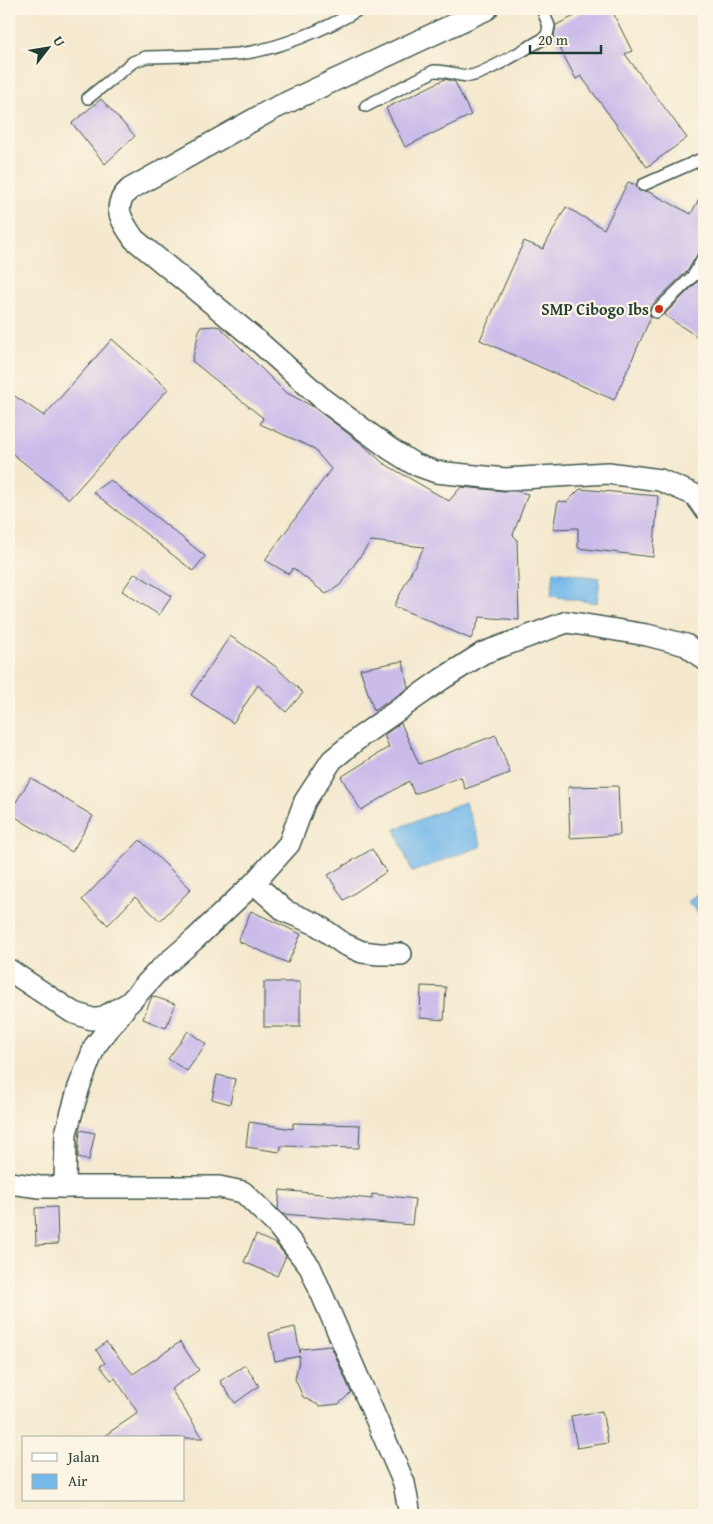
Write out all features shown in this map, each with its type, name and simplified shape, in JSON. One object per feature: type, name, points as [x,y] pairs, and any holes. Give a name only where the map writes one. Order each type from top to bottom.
[{"type":"street","points":[[487,9],[271,110],[130,189],[123,195],[119,206],[122,220],[134,239],[260,343],[324,401],[414,464],[436,472],[505,480],[608,473],[660,480],[695,496],[704,508]]},
{"type":"street","points":[[65,1187],[66,1133],[79,1087],[96,1046],[129,1003],[157,972],[254,883],[289,844],[305,801],[332,760],[360,737],[483,652],[567,622],[647,635],[686,645],[704,659]]},
{"type":"street","points":[[254,883],[285,911],[316,924],[344,944],[362,952],[401,954]]},
{"type":"street","points":[[9,970],[72,1012],[92,1019],[100,1019],[129,1003]]},
{"type":"street","points":[[9,1182],[40,1187],[218,1187],[243,1192],[278,1226],[310,1267],[404,1483],[410,1515]]},
{"type":"lane","points":[[88,98],[133,62],[146,57],[240,54],[276,46],[342,19],[360,9]]},
{"type":"lane","points":[[366,106],[434,71],[471,76],[543,38],[547,35],[549,26],[542,9]]},
{"type":"lane","points":[[643,184],[704,158]]},
{"type":"lane","points":[[656,312],[694,275],[704,257]]},
{"type":"water","points":[[554,571],[600,578],[597,603],[551,596]]},
{"type":"water","points":[[465,802],[482,846],[412,872],[395,829]]},
{"type":"water","points":[[704,887],[704,920],[688,902]]},
{"type":"building","points":[[589,9],[611,9],[632,51],[625,54],[687,138],[647,167],[581,76],[576,79],[554,37],[556,25]]},
{"type":"building","points":[[445,79],[455,82],[471,115],[405,147],[386,108]]},
{"type":"building","points":[[101,99],[135,136],[105,164],[72,123]]},
{"type":"building","points":[[628,182],[636,185],[639,191],[647,191],[691,214],[704,189],[704,250],[698,253],[688,270],[650,307],[649,313],[651,317],[614,400],[480,340],[524,241],[543,249],[566,207],[604,229]]},
{"type":"building","points":[[704,272],[704,341],[664,315],[699,280]]},
{"type":"building","points":[[200,327],[220,327],[285,392],[312,406],[362,444],[383,463],[449,501],[461,487],[516,491],[528,494],[513,535],[517,539],[519,620],[480,617],[471,639],[394,606],[424,547],[371,541],[340,585],[326,594],[293,568],[289,574],[265,560],[331,469],[313,448],[260,424],[263,418],[192,361]]},
{"type":"building","points":[[112,339],[168,389],[69,499],[9,451],[9,392],[44,416]]},
{"type":"building","points":[[110,480],[205,556],[193,571],[93,492]]},
{"type":"building","points":[[580,489],[658,496],[653,557],[578,548],[578,528],[553,529],[558,501],[567,502]]},
{"type":"building","points":[[135,573],[172,596],[159,615],[122,591]]},
{"type":"building","points":[[230,636],[275,666],[303,693],[286,712],[258,685],[233,723],[191,695]]},
{"type":"building","points":[[403,661],[408,688],[374,711],[360,669]]},
{"type":"building","points":[[401,723],[419,764],[496,735],[510,773],[465,789],[461,777],[414,794],[409,781],[361,810],[341,777],[389,747],[384,735]]},
{"type":"building","points":[[31,778],[93,816],[72,852],[9,813]]},
{"type":"building","points":[[618,786],[620,835],[570,838],[568,787]]},
{"type":"building","points":[[140,840],[191,889],[160,921],[135,897],[108,925],[82,900]]},
{"type":"building","points":[[372,849],[386,872],[344,900],[328,875]]},
{"type":"building","points":[[251,911],[301,934],[288,963],[238,941]]},
{"type":"building","points":[[264,982],[300,982],[300,1027],[264,1027]]},
{"type":"building","points":[[421,986],[446,987],[444,1020],[420,1018]]},
{"type":"building","points":[[152,996],[175,1004],[166,1028],[143,1019]]},
{"type":"building","points":[[188,1031],[206,1044],[187,1071],[168,1059]]},
{"type":"building","points":[[217,1075],[235,1079],[230,1104],[212,1099]]},
{"type":"building","points":[[249,1122],[293,1129],[293,1123],[360,1125],[359,1148],[281,1146],[280,1152],[246,1147]]},
{"type":"building","points":[[80,1130],[95,1133],[89,1160],[78,1157]]},
{"type":"building","points":[[280,1190],[372,1199],[372,1194],[415,1199],[412,1225],[283,1214],[278,1209]]},
{"type":"building","points":[[57,1207],[58,1244],[36,1245],[35,1208]]},
{"type":"building","points":[[256,1235],[276,1244],[286,1256],[277,1276],[244,1262]]},
{"type":"building","points":[[295,1327],[300,1353],[301,1349],[331,1346],[351,1392],[339,1404],[320,1406],[303,1397],[295,1379],[300,1356],[275,1361],[269,1333]]},
{"type":"building","points":[[106,1342],[133,1374],[180,1342],[199,1370],[171,1389],[203,1438],[185,1438],[185,1436],[104,1436],[138,1413],[115,1378],[111,1380],[100,1366],[105,1363],[96,1350]]},
{"type":"building","points":[[245,1365],[259,1386],[235,1403],[220,1381]]},
{"type":"building","points":[[602,1411],[608,1443],[577,1448],[571,1416]]},
{"type":"place","name":"SMP Cibogo Ibs","points":[[659,309]]}]
